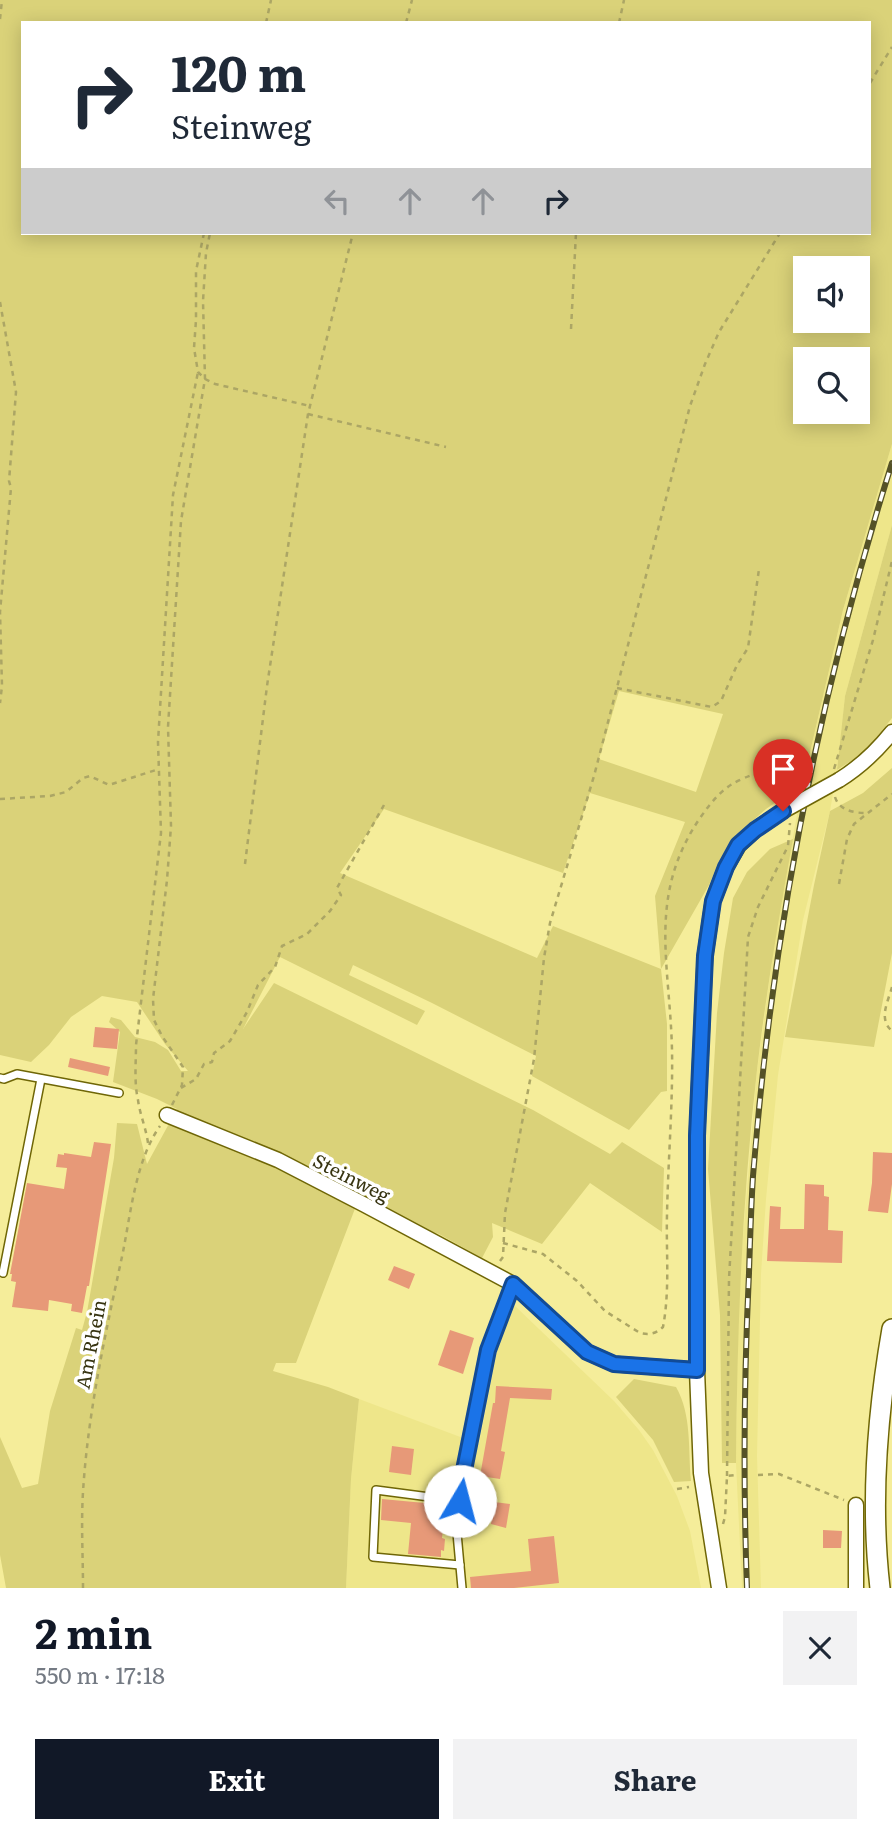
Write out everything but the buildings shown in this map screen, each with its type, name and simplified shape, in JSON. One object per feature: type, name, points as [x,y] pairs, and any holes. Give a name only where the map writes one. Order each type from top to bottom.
[{"type":"main road","points":[[880,1588],[884,1541],[875,1485],[880,1410],[892,1329]]},
{"type":"street","points":[[719,1588],[701,1473],[697,1370],[697,1136],[705,956],[713,901],[738,845],[755,830],[787,817],[859,767],[892,732]]},
{"type":"street","name":"Steinweg","points":[[167,1115],[278,1160],[513,1284],[587,1352],[614,1364],[697,1370]]},
{"type":"street","points":[[856,1505],[856,1588]]},
{"type":"street","points":[[889,1588],[892,1582]]},
{"type":"lane","points":[[0,1078],[17,1074],[118,1093]]},
{"type":"lane","points":[[3,1273],[41,1079]]},
{"type":"lane","points":[[462,1588],[457,1533],[463,1475],[488,1350],[513,1284]]},
{"type":"lane","points":[[460,1501],[376,1490],[373,1557],[460,1565]]},
{"type":"path","points":[[0,19],[2,0]]},
{"type":"path","points":[[266,21],[271,0]]},
{"type":"path","points":[[407,21],[412,0]]},
{"type":"path","points":[[619,21],[624,0]]},
{"type":"path","points":[[871,81],[892,47]]},
{"type":"path","points":[[149,1144],[138,1102],[136,1045],[160,833],[158,741],[173,495],[198,372],[194,348],[196,271],[204,235]]},
{"type":"path","points":[[181,1088],[183,1067],[154,1020],[153,999],[171,826],[168,727],[181,521],[205,379],[203,301],[210,235]]},
{"type":"path","points":[[245,864],[267,686],[308,414],[353,235]]},
{"type":"path","points":[[571,329],[576,235]]},
{"type":"path","points":[[494,1275],[503,1257],[505,1213],[534,1059],[550,923],[594,776],[690,406],[719,332],[779,235]]},
{"type":"path","points":[[0,302],[16,392],[0,612],[0,703]]},
{"type":"path","points":[[198,372],[215,384],[310,406]]},
{"type":"path","points":[[308,414],[446,447]]},
{"type":"path","points":[[866,813],[854,813],[835,800],[834,768],[873,640],[892,561]]},
{"type":"path","points":[[617,688],[712,707],[721,701],[748,648],[759,569]]},
{"type":"path","points":[[0,799],[50,796],[66,792],[83,778],[90,776],[109,785],[159,769]]},
{"type":"path","points":[[503,1243],[543,1254],[577,1281],[605,1311],[640,1333],[654,1333],[663,1327],[667,1298],[672,1049],[664,947],[666,904],[676,864],[692,830],[714,798],[732,783],[758,772],[771,772],[794,789]]},
{"type":"path","points":[[839,884],[847,839],[854,824],[892,794]]},
{"type":"path","name":"Am Rhein","points":[[83,1588],[82,1494],[92,1403],[131,1209],[149,1144],[181,1088],[196,1079],[204,1064],[212,1062],[214,1053],[230,1041],[247,1012],[258,985],[275,967],[282,946],[307,934],[330,911],[341,895],[337,888],[384,805]]},
{"type":"path","points":[[722,1528],[727,1476],[729,1279],[748,937],[758,908],[788,846],[787,817]]},
{"type":"path","points":[[892,987],[884,1018],[886,1026],[892,1031]]},
{"type":"path","points":[[758,1475],[779,1474],[856,1505]]},
{"type":"path","points":[[727,1476],[737,1475]]},
{"type":"path","points":[[677,1489],[692,1487]]},
{"type":"shaded area","points":[[0,0],[892,0],[892,444],[843,610],[808,761],[782,798],[749,824],[731,843],[661,969],[667,1024],[667,1091],[661,1092],[629,1130],[532,1076],[536,1056],[353,965],[349,975],[425,1011],[417,1025],[280,957],[243,1029],[274,983],[533,1110],[610,1154],[622,1142],[664,1168],[662,1232],[590,1183],[542,1244],[492,1223],[493,1237],[482,1258],[439,1234],[356,1206],[296,1363],[276,1363],[273,1371],[359,1399],[351,1479],[346,1588],[6,1588],[0,1555],[0,1437],[22,1488],[38,1484],[50,1411],[76,1328],[82,1330],[87,1312],[114,1158],[117,1123],[137,1124],[147,1164],[177,1109],[113,1082],[120,1032],[109,1022],[111,1017],[121,1020],[135,1037],[155,1042],[168,1050],[181,1071],[188,1071],[165,1044],[137,1002],[102,996],[71,1017],[49,1045],[31,1062],[0,1055]],"holes":[[[619,691],[723,714],[696,792],[599,759]],[[590,793],[685,822],[655,896],[661,969],[553,926],[537,958],[340,873],[384,809],[563,873]]]},
{"type":"shaded area","points":[[892,444],[892,525],[845,696],[830,811],[803,920],[778,1075],[761,1274],[757,1456],[761,1588],[742,1588],[736,1463],[737,1369],[740,1273],[757,1070],[777,925],[802,787],[843,610]]},
{"type":"shaded area","points":[[892,525],[892,718],[865,752],[837,770],[845,696]]},
{"type":"shaded area","points":[[892,768],[892,953],[874,1047],[785,1037],[830,811],[863,793]]},
{"type":"shaded area","points":[[793,839],[769,983],[752,1119],[741,1266],[736,1463],[722,1463],[720,1315],[708,1169],[717,1013],[733,898],[747,872],[770,849]]},
{"type":"shaded area","points":[[514,1305],[614,1401],[653,1450],[677,1496],[690,1531],[701,1588],[346,1588],[351,1479],[359,1399],[479,1444],[497,1351]]},
{"type":"shaded area","points":[[634,1379],[676,1387],[687,1421],[691,1481],[674,1482],[653,1440],[616,1397]]},
{"type":"railway","points":[[747,1588],[745,1430],[751,1212],[761,1085],[772,995],[802,815],[821,726],[842,638],[892,463]]},
{"type":"route","points":[[460,1501],[488,1350],[513,1284],[587,1352],[614,1364],[697,1370],[697,1136],[705,956],[713,901],[738,845],[783,811]]}]
